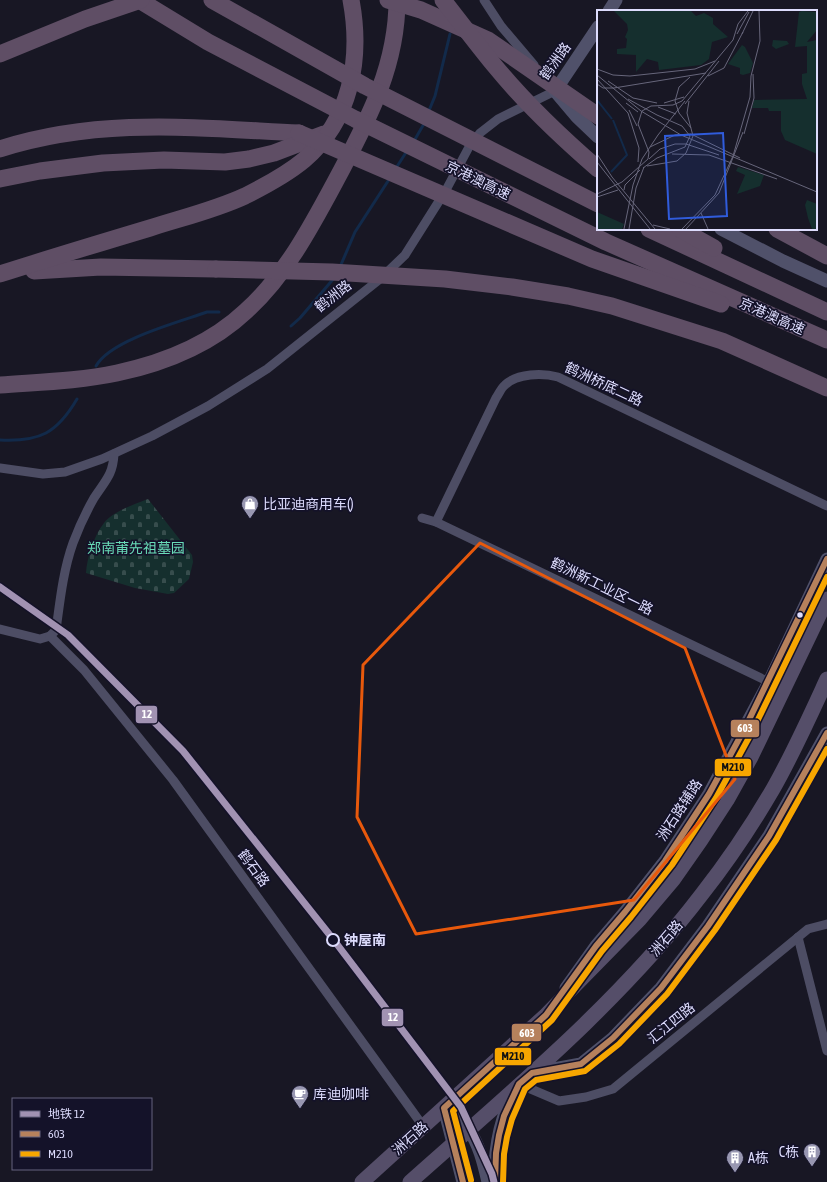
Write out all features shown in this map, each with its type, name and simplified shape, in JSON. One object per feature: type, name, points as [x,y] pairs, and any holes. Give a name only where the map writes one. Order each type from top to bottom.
[{"type":"highway","points":[[0,54],[85,19],[140,0]]},
{"type":"highway","name":"京港澳高速","points":[[140,0],[208,42],[355,120],[606,242],[827,341]]},
{"type":"highway","points":[[212,0],[372,90],[597,203]]},
{"type":"highway","points":[[0,274],[204,211],[244,197],[280,177],[304,160],[324,139],[339,116],[354,70],[356,46],[355,20],[352,0]]},
{"type":"highway","points":[[388,0],[421,10],[488,40],[597,115]]},
{"type":"highway","points":[[0,385],[88,378],[146,366],[173,357],[201,344],[223,330],[246,312],[278,276],[305,236],[375,104],[384,81],[390,57],[395,33],[397,0]]},
{"type":"highway","points":[[443,0],[494,66],[519,94],[545,121],[597,168]]},
{"type":"highway","points":[[0,150],[22,142],[61,134],[101,129],[179,127],[299,133],[592,258],[827,341]]},
{"type":"highway","points":[[0,179],[40,171],[102,163],[164,160],[225,162],[250,159],[301,144],[328,133]]},
{"type":"highway","name":"京港澳高速","points":[[651,230],[827,312]]},
{"type":"highway","points":[[682,230],[732,257],[827,301]]},
{"type":"highway","points":[[779,230],[827,256]]},
{"type":"highway","points":[[0,274],[49,269],[101,267],[332,272],[445,279],[512,287],[568,296],[612,306],[722,341],[827,388]]},
{"type":"main road","points":[[610,10],[616,0]]},
{"type":"main road","name":"鹤洲路","points":[[555,91],[597,28]]},
{"type":"main road","points":[[555,91],[577,117],[597,136]]},
{"type":"main road","points":[[723,230],[783,261],[827,280]]},
{"type":"main road","name":"洲石路辅路","points":[[546,1015],[596,946],[665,861],[709,794],[769,682],[827,559]]},
{"type":"main road","name":"洲石路","points":[[362,1182],[546,1015],[630,930],[673,880],[728,800],[751,757],[827,599]]},
{"type":"main road","points":[[783,692],[796,624]]},
{"type":"main road","name":"洲石路","points":[[410,1182],[532,1073],[600,1009],[672,932],[730,856],[773,789],[827,679]]},
{"type":"main road","points":[[532,1073],[581,1064],[613,1038],[661,988],[708,926],[770,836],[827,733]]},
{"type":"main road","points":[[495,1182],[496,1153],[499,1134],[504,1116],[519,1084]]},
{"type":"main road","points":[[444,1108],[457,1118],[468,1130],[483,1163],[488,1182]]},
{"type":"main road","points":[[444,1108],[463,1182]]},
{"type":"street","points":[[484,0],[501,26],[555,91]]},
{"type":"street","name":"鹤洲路","points":[[0,468],[43,474],[65,472],[114,454],[152,436],[208,406],[267,369],[380,279],[404,255],[446,190],[469,147],[480,133],[498,119],[555,91]]},
{"type":"street","name":"鹤洲桥底二路","points":[[436,522],[496,398],[505,385],[514,379],[530,375],[547,374],[558,376],[827,506]]},
{"type":"street","points":[[0,629],[40,639],[50,636],[56,630],[64,573],[73,544],[82,521],[110,475],[113,466],[114,454]]},
{"type":"street","name":"鹤洲新工业区一路","points":[[422,518],[436,522],[769,682]]},
{"type":"street","name":"鹤石路","points":[[50,636],[84,670],[173,780],[423,1126]]},
{"type":"street","name":"汇江四路","points":[[519,1084],[559,1101],[613,1089],[808,929],[827,924]]},
{"type":"street","points":[[798,937],[827,1051]]},
{"type":"highlighted area","points":[[480,543],[685,648],[735,779],[634,900],[416,934],[357,817],[363,665]]},
{"type":"green space","name":"郑南莆先祖墓园","points":[[148,499],[192,555],[193,562],[189,579],[174,593],[168,594],[135,588],[86,573],[92,547],[100,528],[104,523],[112,515]]},
{"type":"waterway","points":[[428,113],[435,96],[450,34]]},
{"type":"waterway","points":[[414,141],[425,122]]},
{"type":"waterway","points":[[396,168],[407,151]]},
{"type":"waterway","points":[[340,267],[355,232],[390,178]]},
{"type":"waterway","points":[[291,326],[300,318],[335,277]]},
{"type":"waterway","points":[[96,366],[115,348],[130,340],[207,312],[219,312]]},
{"type":"waterway","points":[[0,440],[26,439],[37,437],[46,433],[62,420],[70,411],[77,399]]},
{"type":"metro line","name":"12","points":[[0,587],[68,635],[183,751],[333,939],[461,1107],[492,1174],[494,1182]]},
{"type":"transit line","name":"603","points":[[463,1182],[444,1108],[546,1015],[596,946],[665,861],[709,794],[745,728],[827,559]]},
{"type":"transit line","name":"M210","points":[[471,1180],[453,1111],[552,1020],[602,951],[672,865],[716,798],[752,732],[827,577]]},
{"type":"transit line","name":"603","points":[[495,1182],[496,1153],[499,1135],[504,1116],[519,1084],[532,1073],[581,1064],[613,1038],[661,988],[708,926],[769,836],[827,733]]},
{"type":"transit line","name":"M210","points":[[503,1182],[504,1154],[507,1137],[512,1119],[525,1089],[536,1080],[585,1071],[619,1044],[667,994],[715,930],[776,840],[827,749]]},
{"type":"place","name":"比亚迪商用车()","points":[[250,519]]},
{"type":"place","name":"钟屋南","points":[[333,940]]},
{"type":"place","name":"库迪咖啡","points":[[300,1109]]},
{"type":"place","name":"C栋","points":[[812,1167]]},
{"type":"place","name":"A栋","points":[[735,1173]]}]
